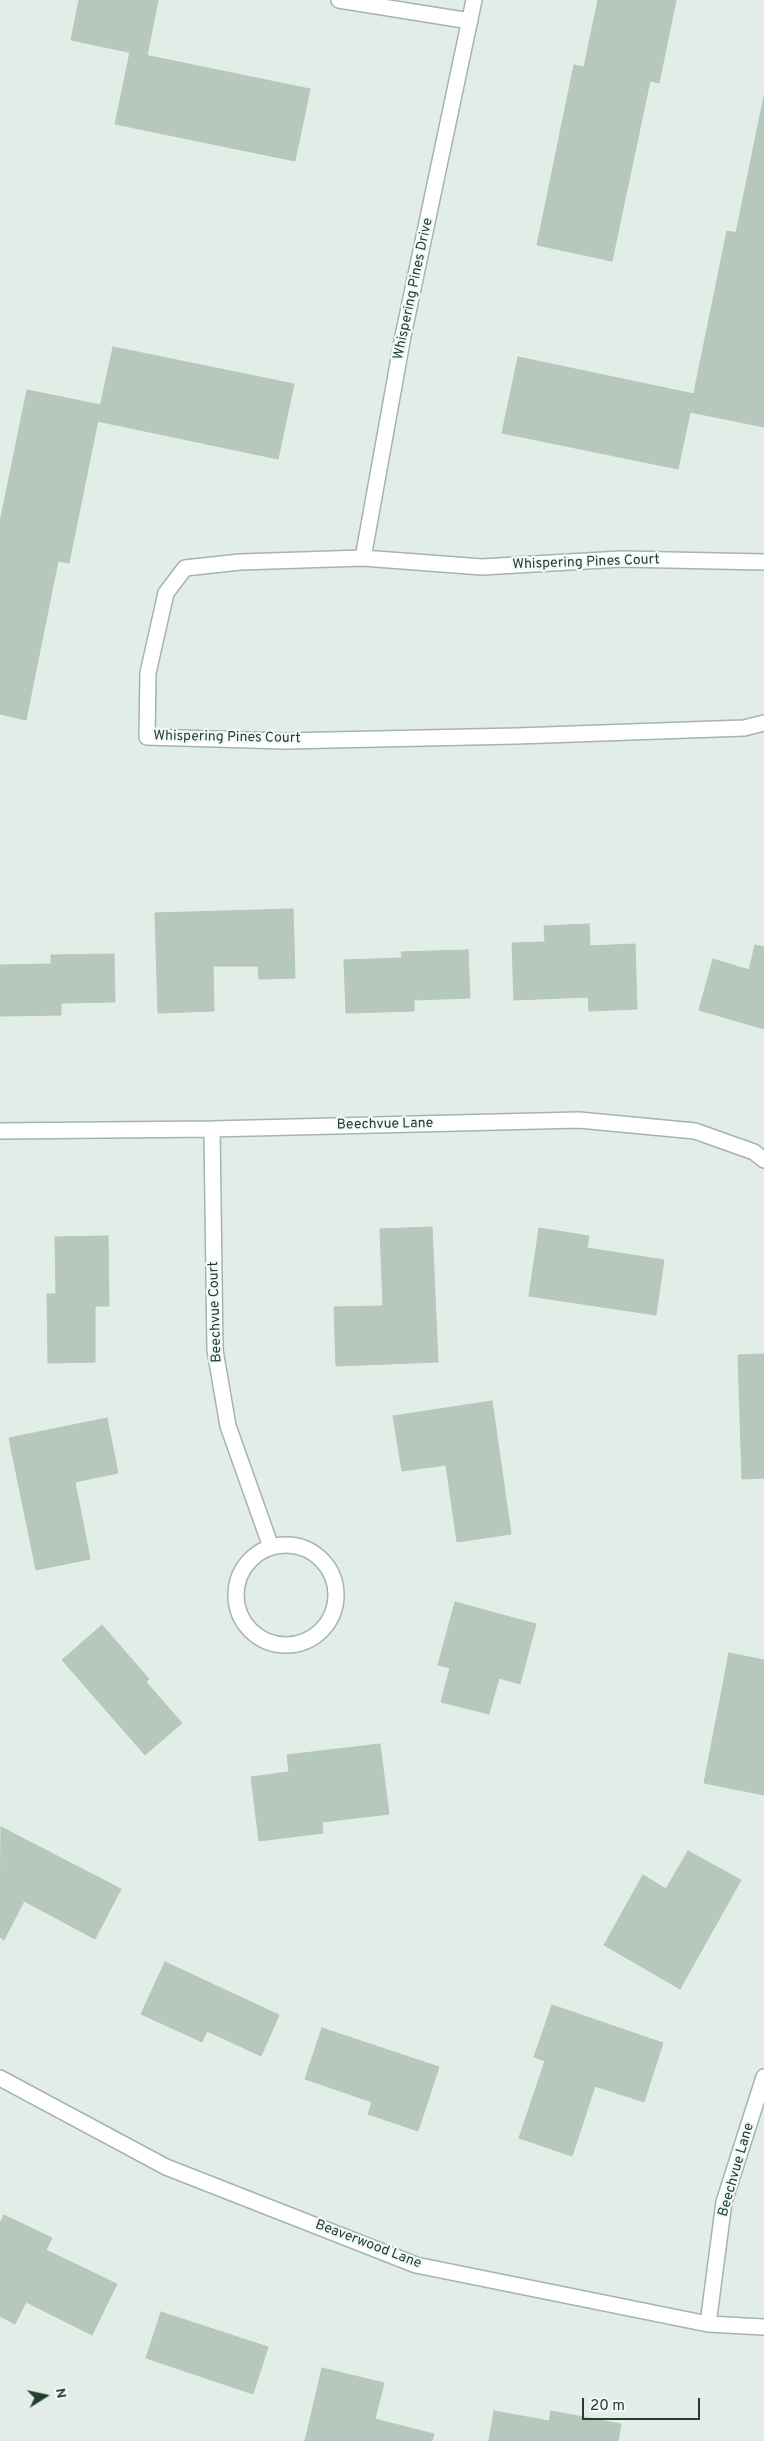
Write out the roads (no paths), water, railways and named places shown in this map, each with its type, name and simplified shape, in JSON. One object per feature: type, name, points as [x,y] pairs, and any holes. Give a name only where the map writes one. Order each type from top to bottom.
[{"type":"street","points":[[339,0],[470,22]]},
{"type":"street","name":"Whispering Pines Drive","points":[[363,558],[403,336],[474,0]]},
{"type":"street","name":"Whispering Pines Court","points":[[764,562],[621,559],[482,567],[363,558],[240,562],[185,568],[166,593],[148,673],[147,737],[284,741],[517,736],[744,728],[764,723]]},
{"type":"street","name":"Beechvue Lane","points":[[0,1131],[212,1130],[579,1120],[695,1131],[754,1152],[764,1160]]},
{"type":"street","name":"Beechvue Court","points":[[212,1130],[215,1350],[228,1426],[271,1547]]},
{"type":"street","points":[[295,1546],[317,1556],[328,1568],[334,1582],[336,1599],[332,1615],[323,1628],[311,1639],[294,1644],[278,1645],[262,1639],[249,1629],[240,1615],[236,1599],[238,1582],[244,1567],[256,1555],[271,1547],[295,1546]]},
{"type":"street","name":"Beechvue Lane","points":[[708,2324],[724,2202],[764,2077]]},
{"type":"street","name":"Beaverwood Lane","points":[[0,2078],[166,2167],[416,2265],[708,2324],[764,2327]]}]
